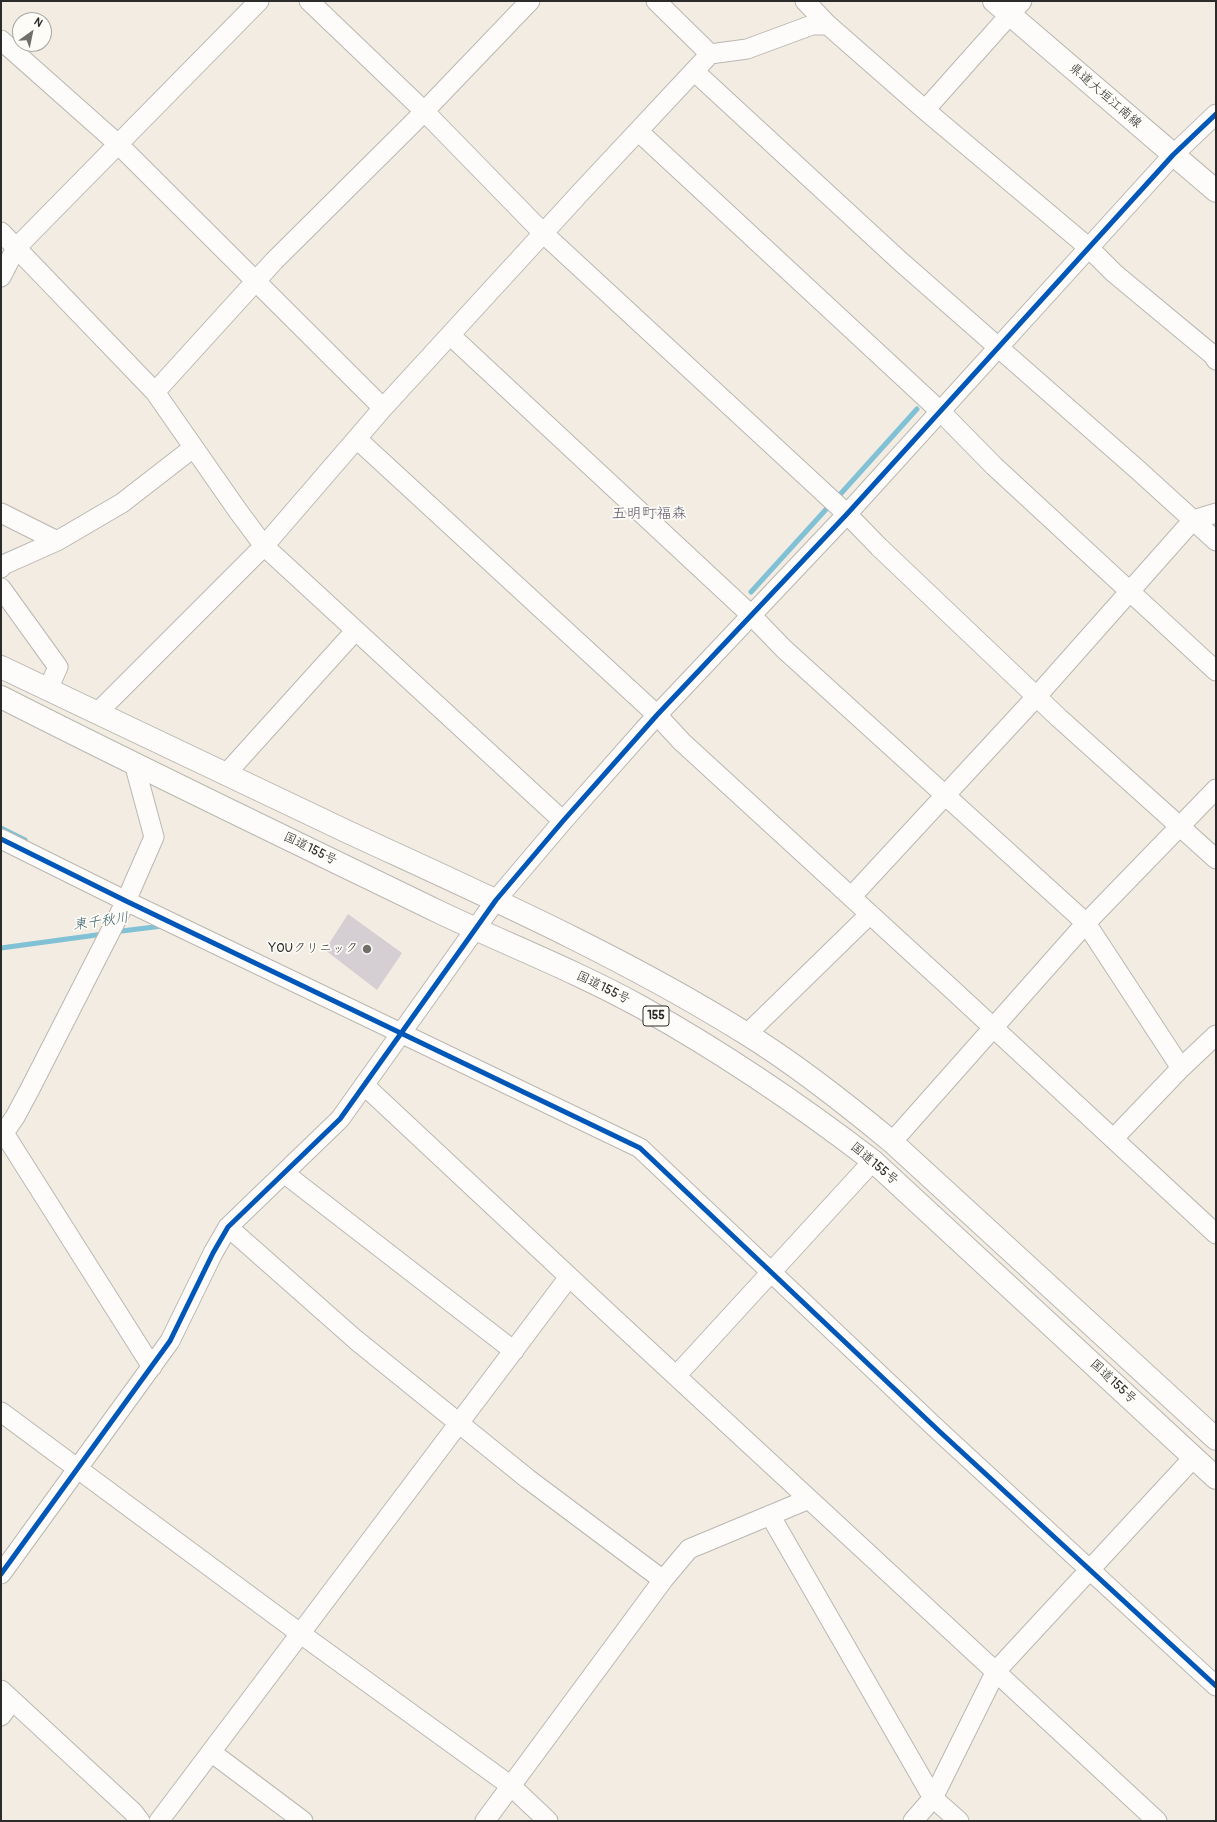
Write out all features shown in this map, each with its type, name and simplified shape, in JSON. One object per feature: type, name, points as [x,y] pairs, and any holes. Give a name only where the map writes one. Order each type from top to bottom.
[{"type":"main road","name":"県道大垣江南線","points":[[1008,6],[1173,155],[1216,191]]},
{"type":"main road","name":"国道155号","points":[[1,667],[225,774],[496,900],[655,980],[747,1034],[838,1098],[892,1142],[1215,1436]]},
{"type":"main road","name":"国道155号","points":[[1,697],[476,930],[569,971],[640,1006],[736,1064],[825,1124],[873,1161],[1216,1478]]},
{"type":"street","points":[[1,277],[16,248],[259,1]]},
{"type":"street","points":[[310,1],[424,111],[543,233],[847,514],[879,547],[1037,696],[1216,859]]},
{"type":"street","points":[[155,392],[255,282],[530,1]]},
{"type":"street","points":[[656,1],[710,54]]},
{"type":"street","points":[[805,1],[828,25],[925,110],[1088,247],[1114,273],[1215,356]]},
{"type":"street","points":[[925,110],[1008,6]]},
{"type":"street","points":[[97,713],[264,546],[383,408],[543,233],[710,54],[747,49],[812,25],[828,25]]},
{"type":"street","points":[[1,40],[118,144],[383,408]]},
{"type":"street","points":[[694,71],[998,348],[1138,470],[1216,541]]},
{"type":"street","points":[[1,1574],[170,1341],[213,1253],[228,1227],[340,1119],[496,900],[563,821],[657,715],[847,514],[1173,155],[1216,114]]},
{"type":"street","points":[[638,131],[940,410],[994,466],[1216,671]]},
{"type":"street","points":[[1,232],[155,392],[264,546],[563,821]]},
{"type":"street","points":[[450,335],[751,615],[784,649],[1086,923],[1182,1068]]},
{"type":"street","points":[[357,439],[657,715],[682,742],[851,896],[1216,1234]]},
{"type":"street","points":[[1,568],[3,565],[57,541],[122,502],[194,448]]},
{"type":"street","points":[[1,513],[57,541]]},
{"type":"street","points":[[851,896],[1037,696],[1131,592],[1193,520],[1216,513]]},
{"type":"street","points":[[1,588],[58,667],[48,689]]},
{"type":"street","points":[[225,774],[355,631]]},
{"type":"street","points":[[134,763],[154,837],[126,901],[8,1113],[2,1135],[152,1367]]},
{"type":"street","points":[[892,1142],[992,1027],[1086,923],[1181,827],[1216,789]]},
{"type":"street","points":[[1,838],[126,901],[640,1148],[939,1431],[1216,1686]]},
{"type":"street","points":[[747,1034],[870,914]]},
{"type":"street","points":[[1113,1139],[1216,1035]]},
{"type":"street","points":[[364,1085],[1157,1821]]},
{"type":"street","points":[[676,1376],[873,1161]]},
{"type":"street","points":[[284,1173],[514,1350]]},
{"type":"street","points":[[228,1227],[356,1340],[459,1424],[663,1580]]},
{"type":"street","points":[[159,1821],[569,1276]]},
{"type":"street","points":[[1,1412],[301,1634],[511,1786],[548,1821]]},
{"type":"street","points":[[913,1821],[933,1798],[996,1671],[1194,1457]]},
{"type":"street","points":[[485,1821],[663,1580],[689,1549],[810,1499]]},
{"type":"street","points":[[770,1515],[933,1798],[959,1821]]},
{"type":"street","points":[[1,1716],[7,1696],[140,1821]]},
{"type":"street","points":[[212,1752],[303,1821]]},
{"type":"building","points":[[348,914],[402,953],[377,990],[325,950]]},
{"type":"waterway","points":[[836,499],[917,409]]},
{"type":"waterway","points":[[751,592],[830,505]]},
{"type":"waterway","points":[[1,828],[25,840]]},
{"type":"waterway","name":"東千秋川","points":[[114,932],[162,926]]},
{"type":"waterway","name":"東千秋川","points":[[1,948],[104,934]]},
{"type":"cycle path","points":[[1,1574],[170,1341],[213,1253],[228,1227],[340,1119],[496,900],[563,821],[657,715],[847,514],[1173,155],[1216,114]]},
{"type":"cycle path","points":[[1,839],[126,901],[640,1148],[939,1431],[1216,1686]]},
{"type":"place","name":"YOUクリニック","points":[[367,949]]},
{"type":"district","name":"五明町福森","points":[[649,514]]}]
